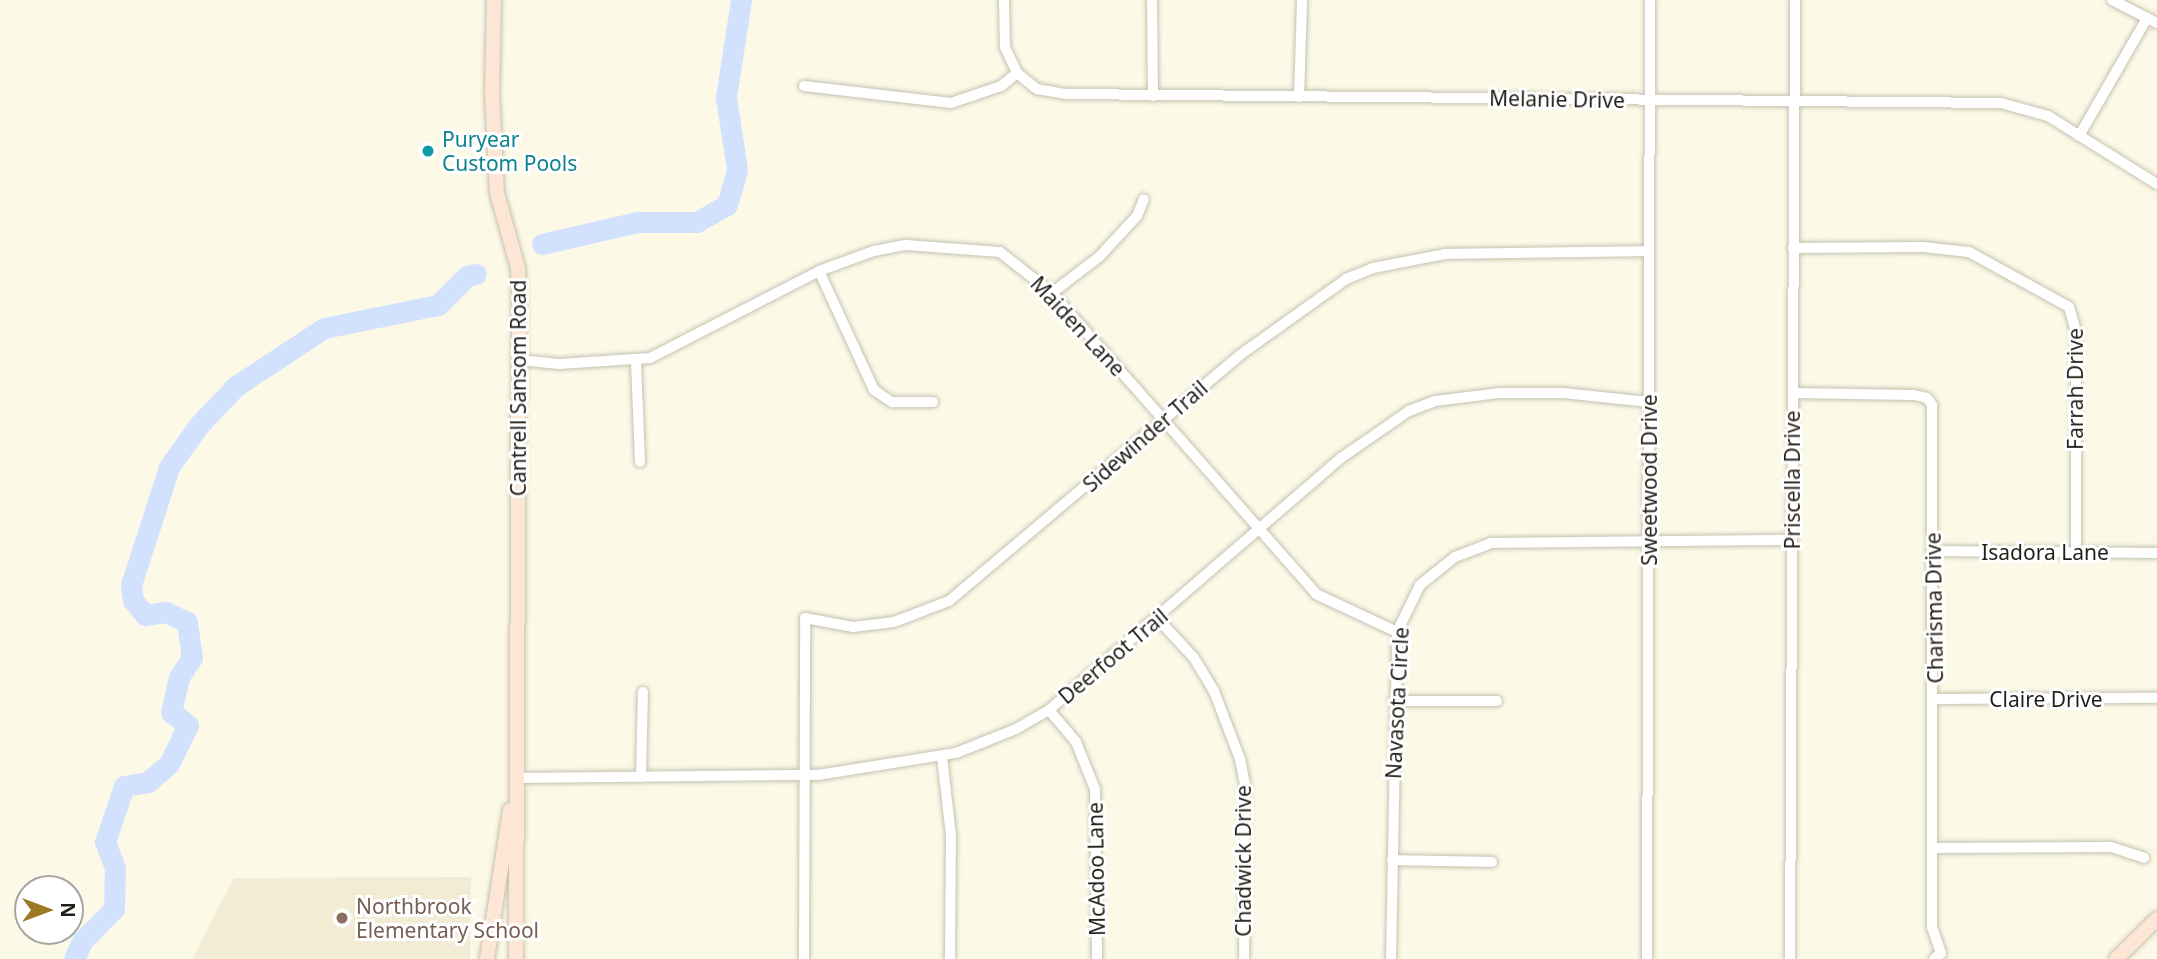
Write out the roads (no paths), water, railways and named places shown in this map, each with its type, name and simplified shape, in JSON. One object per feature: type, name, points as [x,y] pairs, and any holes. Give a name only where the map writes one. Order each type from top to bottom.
[{"type":"main road","name":"Cantrell Sansom Road","points":[[494,0],[492,92],[497,193],[517,268],[519,360],[516,959]]},
{"type":"main road","name":"Cantrell Sansom Road","points":[[487,959],[517,778]]},
{"type":"main road","points":[[2116,959],[2157,919]]},
{"type":"street","points":[[804,86],[951,103],[1001,86],[1017,73],[1005,47],[1004,0]]},
{"type":"street","points":[[1152,0],[1153,96]]},
{"type":"street","points":[[1299,97],[1302,0]]},
{"type":"street","name":"Sweetwood Drive","points":[[1647,959],[1650,0]]},
{"type":"street","name":"Priscella Drive","points":[[1790,959],[1795,0]]},
{"type":"street","points":[[2079,136],[2152,21],[2112,0]]},
{"type":"street","name":"Melanie Drive","points":[[1017,73],[1037,89],[1065,94],[2001,103],[2048,116],[2157,184]]},
{"type":"street","points":[[1052,293],[1099,257],[1138,216],[1144,199]]},
{"type":"street","name":"Maiden Lane","points":[[519,360],[559,364],[636,362],[841,260],[906,245],[979,247],[1011,257],[1052,293],[1316,594],[1397,632]]},
{"type":"street","name":"Farrah Drive","points":[[1793,248],[1923,247],[1969,252],[2069,307],[2076,319],[2076,552]]},
{"type":"street","name":"Sidewinder Trail","points":[[806,775],[805,618],[853,627],[894,622],[949,601],[1162,419],[1317,296],[1373,268],[1457,254],[1649,251]]},
{"type":"street","points":[[819,271],[874,390],[892,402],[933,402]]},
{"type":"street","points":[[636,362],[640,462]]},
{"type":"street","name":"Deerfoot Trail","points":[[517,778],[806,775],[942,757],[1016,729],[1049,709],[1158,619],[1350,451],[1409,411],[1435,401],[1499,393],[1563,393],[1649,402]]},
{"type":"street","name":"Charisma Drive","points":[[1793,393],[1927,398],[1932,405],[1932,927],[1938,956]]},
{"type":"street","name":"Navasota Circle","points":[[1391,959],[1397,632],[1420,585],[1434,570],[1491,544],[1792,540]]},
{"type":"street","name":"Isadora Lane","points":[[1933,551],[2157,553]]},
{"type":"street","name":"Chadwick Drive","points":[[1158,619],[1194,658],[1214,691],[1240,759],[1245,785],[1244,959]]},
{"type":"street","points":[[641,777],[643,692]]},
{"type":"street","name":"Claire Drive","points":[[1934,699],[2157,698]]},
{"type":"street","points":[[1394,701],[1497,701]]},
{"type":"street","name":"McAdoo Lane","points":[[1049,709],[1076,742],[1095,789],[1097,959]]},
{"type":"street","points":[[942,757],[951,836],[950,959]]},
{"type":"street","points":[[804,959],[806,775]]},
{"type":"street","points":[[1934,848],[2111,847],[2144,858]]},
{"type":"street","points":[[1392,860],[1492,862]]},
{"type":"waterway","points":[[542,244],[637,222],[697,222],[727,205],[737,170],[726,97],[741,0]]},
{"type":"waterway","points":[[74,959],[82,941],[114,909],[115,868],[105,842],[124,786],[148,782],[169,764],[188,725],[171,712],[179,677],[192,658],[187,622],[166,612],[145,615],[133,600],[131,585],[169,467],[199,425],[236,386],[324,328],[438,305],[467,276],[476,274]]},
{"type":"place","name":"Puryear Custom Pools","points":[[428,151]]},
{"type":"place","name":"Northbrook Elementary School","points":[[342,918]]}]
